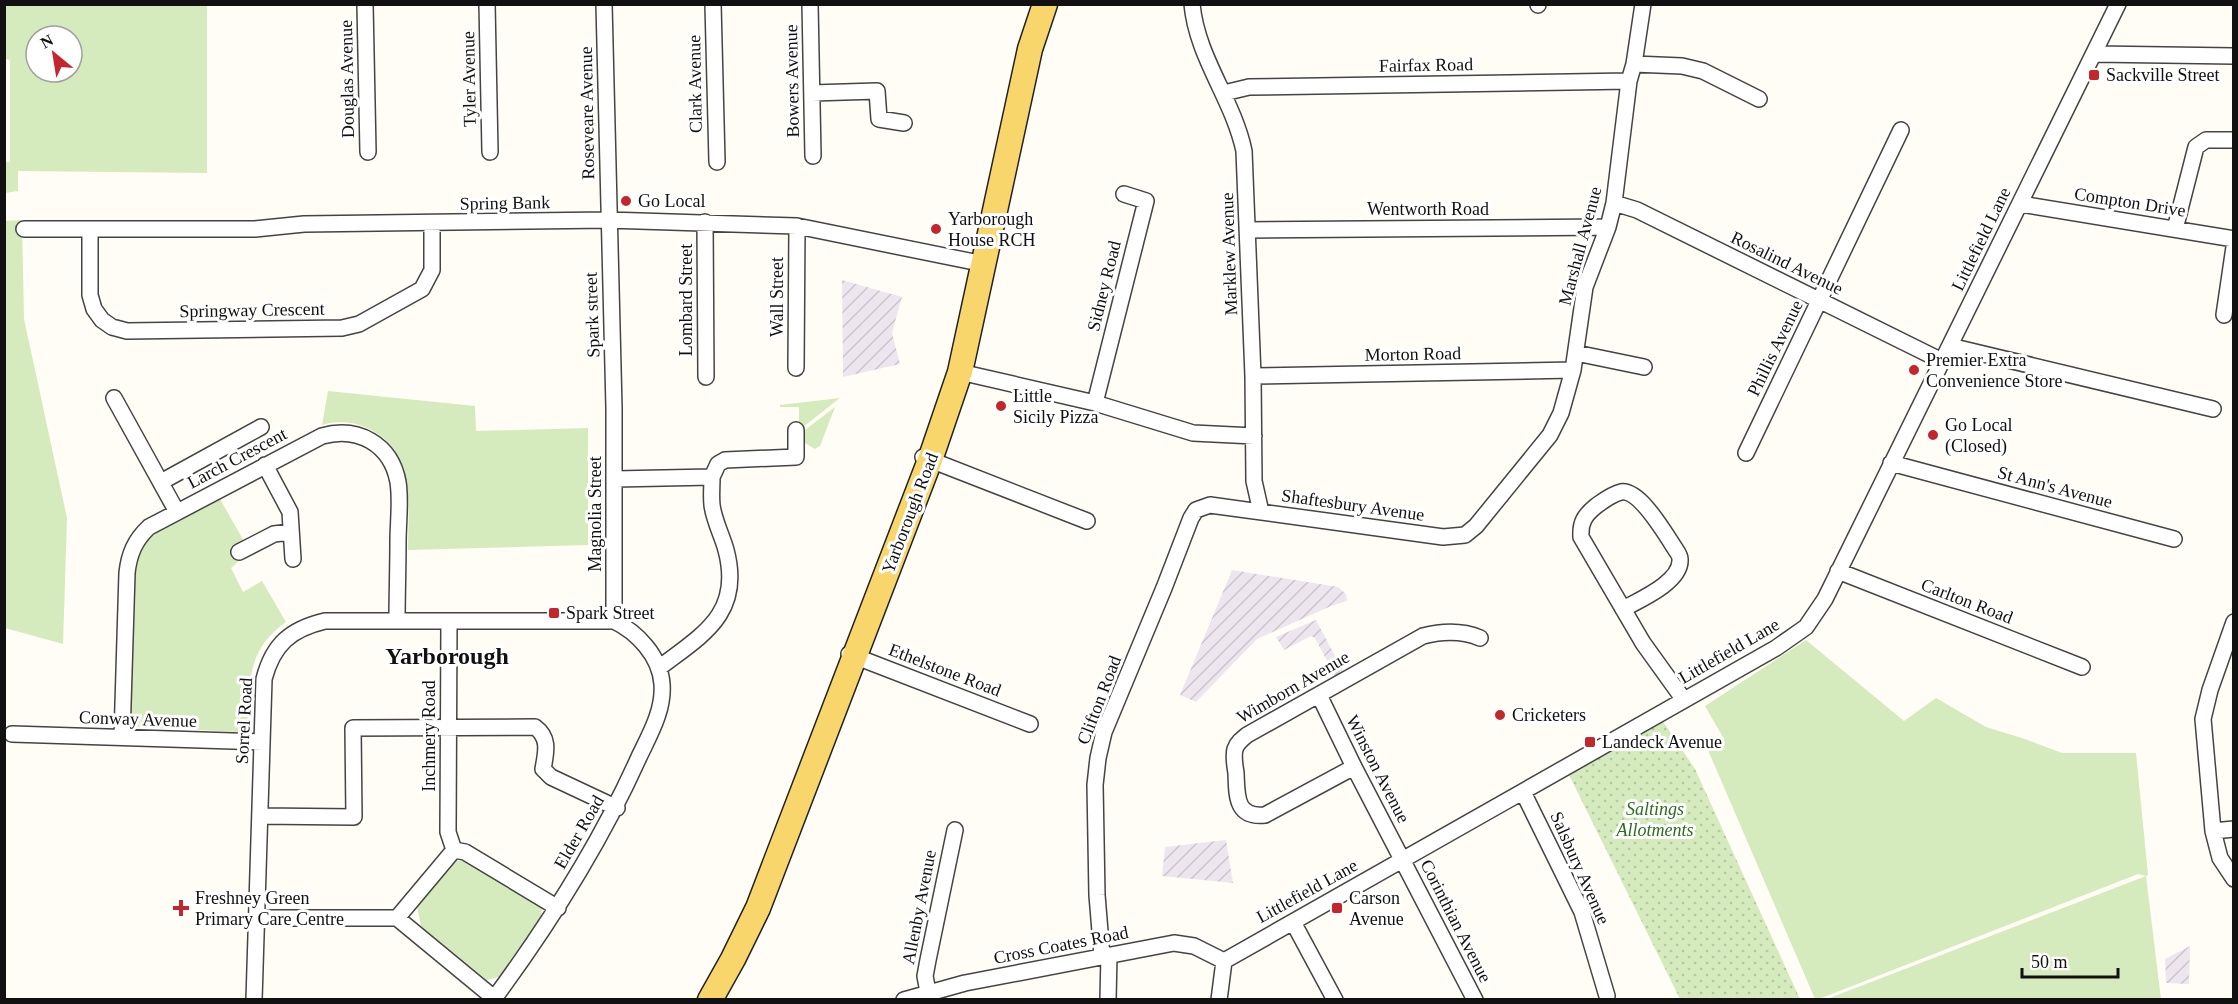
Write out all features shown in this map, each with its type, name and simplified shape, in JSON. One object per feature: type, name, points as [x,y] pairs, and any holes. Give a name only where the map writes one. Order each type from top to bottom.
[{"type":"main road","name":"Yarborough Road","points":[[710,999],[758,908],[851,654],[960,372],[1030,49],[1045,4]]},
{"type":"street","name":"Douglas Avenue","points":[[365,4],[368,152]]},
{"type":"street","name":"Tyler Avenue","points":[[487,4],[489,152]]},
{"type":"street","name":"Roseveare Avenue","points":[[604,4],[608,220]]},
{"type":"street","name":"Clark Avenue","points":[[713,4],[717,162]]},
{"type":"street","name":"Bowers Avenue","points":[[810,4],[813,156]]},
{"type":"street","name":"Marklew Avenue","points":[[1192,4],[1198,40],[1224,93],[1244,151],[1253,376],[1254,481],[1261,512]]},
{"type":"street","name":"Marshall Avenue","points":[[1466,535],[1476,526],[1550,435],[1561,413],[1573,370],[1585,287],[1608,227],[1614,203],[1629,81],[1634,64],[1643,4]]},
{"type":"street","name":"Littlefield Lane","points":[[1224,961],[1776,648],[1799,632],[1816,614],[2021,204],[2118,4]]},
{"type":"street","points":[[2095,54],[2234,56]]},
{"type":"street","points":[[1634,64],[1682,66],[1703,71],[1759,99]]},
{"type":"street","name":"Fairfax Road","points":[[1224,93],[1249,87],[1629,81]]},
{"type":"street","points":[[812,93],[877,91],[879,120],[904,123]]},
{"type":"street","name":"Phillis Avenue","points":[[1746,453],[1901,130]]},
{"type":"street","points":[[2175,229],[2196,147],[2206,140],[2234,140]]},
{"type":"street","name":"Sidney Road","points":[[1095,403],[1146,201],[1124,194]]},
{"type":"street","name":"Rosalind Avenue","points":[[1614,203],[1637,210],[1942,361]]},
{"type":"street","name":"Compton Drive","points":[[2021,204],[2234,239]]},
{"type":"street","name":"Spring Bank","points":[[24,229],[255,229],[304,224],[608,220],[705,222],[796,226],[984,264]]},
{"type":"street","name":"Spark street","points":[[608,220],[614,408]]},
{"type":"street","name":"Lombard Street","points":[[705,222],[706,377]]},
{"type":"street","name":"Springway Crescent","points":[[90,229],[90,295],[94,309],[102,320],[112,327],[127,331],[195,331],[342,328],[359,324],[416,294],[426,284],[432,270],[432,224]]},
{"type":"street","name":"Wall Street","points":[[796,226],[796,368]]},
{"type":"street","name":"Wentworth Road","points":[[1247,230],[1608,227]]},
{"type":"street","points":[[2224,315],[2234,247]]},
{"type":"street","points":[[1950,345],[2213,409]]},
{"type":"street","points":[[1576,353],[1644,366]]},
{"type":"street","name":"Morton Road","points":[[1253,376],[1573,370]]},
{"type":"street","points":[[960,372],[1095,403],[1193,433],[1254,436]]},
{"type":"street","points":[[114,398],[177,512]]},
{"type":"street","name":"Magnolia Street","points":[[614,408],[614,621]]},
{"type":"street","points":[[161,482],[261,427]]},
{"type":"street","points":[[614,621],[632,631],[659,668],[710,629],[721,615],[727,596],[729,562],[712,504],[712,477],[718,464],[725,460],[796,457],[796,430]]},
{"type":"street","name":"Larch Crescent","points":[[122,737],[128,563],[134,545],[149,527],[314,440],[331,434],[358,434],[368,438],[383,450],[394,468],[399,494],[397,621]]},
{"type":"street","points":[[925,458],[1087,521]]},
{"type":"street","name":"St Ann's Avenue","points":[[1891,462],[2174,539]]},
{"type":"street","points":[[264,465],[290,512],[292,559]]},
{"type":"street","points":[[615,479],[712,477]]},
{"type":"street","points":[[1623,609],[1667,584],[1678,569],[1680,559],[1641,501],[1631,493],[1622,492],[1611,496],[1586,515],[1581,527],[1581,537],[1623,609],[1643,643],[1684,700]]},
{"type":"street","name":"Clifton Road","points":[[1108,999],[1097,895],[1095,785],[1104,732],[1191,518],[1196,510],[1206,506],[1235,508]]},
{"type":"street","name":"Shaftesbury Avenue","points":[[1235,508],[1443,537],[1466,535]]},
{"type":"street","points":[[238,552],[274,534],[291,532]]},
{"type":"street","name":"Carlton Road","points":[[1838,572],[2082,667]]},
{"type":"street","name":"Sorrel Road","points":[[254,999],[264,679],[271,660],[283,641],[308,625],[325,621],[614,621]]},
{"type":"street","name":"Inchmery Road","points":[[449,622],[448,832],[454,850]]},
{"type":"street","points":[[2234,622],[2229,647],[2203,719],[2213,831],[2220,858],[2234,879]]},
{"type":"street","name":"Wimborn Avenue","points":[[1354,767],[1265,814],[1251,814],[1240,805],[1237,797],[1235,748],[1240,741],[1423,636],[1464,632],[1480,638]]},
{"type":"street","name":"Ethelstone Road","points":[[851,654],[1030,724]]},
{"type":"street","name":"Elder Road","points":[[493,999],[558,908],[617,807],[659,710],[662,683],[659,668]]},
{"type":"street","name":"Winston Avenue","points":[[1319,695],[1402,860]]},
{"type":"street","points":[[260,816],[354,817],[353,728],[535,727],[543,733],[546,742],[543,769],[547,773],[617,807]]},
{"type":"street","name":"Conway Avenue","points":[[12,734],[262,742]]},
{"type":"street","name":"Salsbury Avenue","points":[[1523,792],[1582,912],[1607,996]]},
{"type":"street","points":[[2213,831],[2234,829]]},
{"type":"street","name":"Allenby Avenue","points":[[928,992],[926,976],[928,960],[955,830]]},
{"type":"street","points":[[397,918],[454,850],[465,852],[558,908]]},
{"type":"street","name":"Corinthian Avenue","points":[[1402,860],[1475,999]]},
{"type":"street","points":[[256,918],[397,918],[493,999]]},
{"type":"street","points":[[1293,922],[1335,999]]},
{"type":"street","name":"Cross Coates Road","points":[[904,999],[965,983],[1164,945],[1184,943],[1200,948],[1224,961]]},
{"type":"street","points":[[1219,999],[1224,961]]},
{"type":"shaded area","points":[[842,280],[902,297],[892,333],[900,364],[843,377]]},
{"type":"shaded area","points":[[1232,570],[1338,587],[1346,594],[1347,601],[1257,639],[1196,702],[1180,695]]},
{"type":"shaded area","points":[[1316,620],[1343,671],[1335,676],[1315,638],[1311,636],[1284,650],[1276,637]]},
{"type":"shaded area","points":[[1226,840],[1233,883],[1162,876],[1165,847]]},
{"type":"shaded area","points":[[2190,946],[2189,984],[2166,983],[2165,959]]},
{"type":"green space","points":[[5,4],[207,5],[207,173],[18,171],[18,191],[5,193],[5,162],[10,162],[10,60],[5,59]]},
{"type":"green space","points":[[22,220],[24,319],[67,518],[63,644],[5,628],[4,221]]},
{"type":"green space","points":[[328,391],[475,406],[476,431],[588,428],[588,545],[408,550],[408,497],[402,464],[394,450],[383,438],[367,428],[344,422],[322,425]]},
{"type":"green space","points":[[840,398],[799,428],[799,407],[780,407],[780,405]]},
{"type":"green space","points":[[835,407],[820,446],[815,449],[805,443],[805,430]]},
{"type":"green space","points":[[220,499],[245,543],[232,550],[238,562],[231,568],[243,592],[262,581],[286,622],[273,633],[256,657],[250,683],[248,729],[241,732],[135,727],[129,716],[132,568],[145,542],[160,530]]},
{"type":"green space","points":[[1806,640],[1904,721],[1936,698],[1986,727],[2062,753],[2136,753],[2148,875],[2138,874],[1815,999],[1708,750],[1724,739],[1705,706]]},
{"type":"green space","name":"Saltings Allotments","points":[[1662,720],[1695,769],[1800,999],[1680,999],[1569,775]]},
{"type":"green space","points":[[466,860],[542,908],[540,924],[502,976],[487,980],[421,926],[417,907],[454,861]]},
{"type":"green space","points":[[2146,876],[2161,999],[1827,999]]},
{"type":"place","name":"Sackville Street","points":[[2094,75]]},
{"type":"place","name":"Go Local","points":[[626,201]]},
{"type":"place","name":"Yarborough House RCH","points":[[936,229]]},
{"type":"place","name":"Premier Extra Convenience Store","points":[[1914,370]]},
{"type":"place","name":"Little Sicily Pizza","points":[[1001,406]]},
{"type":"place","name":"Go Local (Closed)","points":[[1933,435]]},
{"type":"place","name":"Spark Street","points":[[554,613]]},
{"type":"place","name":"Cricketers","points":[[1500,715]]},
{"type":"place","name":"Landeck Avenue","points":[[1590,742]]},
{"type":"place","name":"Freshney Green Primary Care Centre","points":[[181,908]]},
{"type":"place","name":"Carson Avenue","points":[[1337,908]]},
{"type":"district","name":"Yarborough","points":[[447,656]]}]
